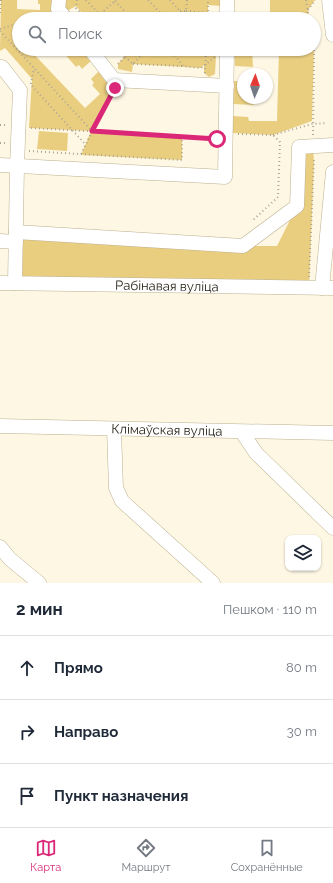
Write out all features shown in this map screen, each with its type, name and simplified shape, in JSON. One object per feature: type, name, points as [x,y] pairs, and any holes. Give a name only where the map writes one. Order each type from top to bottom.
[{"type":"street","points":[[59,0],[58,9],[60,12]]},
{"type":"street","points":[[227,0],[227,12]]},
{"type":"street","points":[[329,0],[333,35]]},
{"type":"street","points":[[95,56],[114,80],[227,86]]},
{"type":"street","points":[[0,165],[225,177],[227,56]]},
{"type":"street","points":[[0,67],[2,67],[20,90],[15,283]]},
{"type":"street","points":[[0,241],[16,237],[243,246],[296,206],[299,147],[333,145]]},
{"type":"street","points":[[321,288],[333,172]]},
{"type":"street","name":"Рабінавая вуліца","points":[[0,282],[321,288]]},
{"type":"street","name":"Клімаўская вуліца","points":[[0,426],[333,433]]},
{"type":"street","points":[[114,429],[116,488],[122,501],[212,583]]},
{"type":"street","points":[[242,432],[256,453],[333,528]]},
{"type":"street","points":[[0,547],[10,559],[39,583]]},
{"type":"path","points":[[0,13],[1,0]]},
{"type":"path","points":[[77,0],[76,8],[80,12]]},
{"type":"path","points":[[86,0],[97,12]]},
{"type":"path","points":[[103,12],[116,0],[126,12]]},
{"type":"path","points":[[148,0],[159,12]]},
{"type":"path","points":[[170,0],[180,11],[197,12]]},
{"type":"path","points":[[186,11],[187,0]]},
{"type":"path","points":[[208,0],[208,12]]},
{"type":"path","points":[[306,0],[308,10]]},
{"type":"path","points":[[308,10],[315,0]]},
{"type":"path","points":[[12,26],[0,30],[12,43]]},
{"type":"path","points":[[23,56],[92,131]]},
{"type":"path","points":[[133,64],[140,56]]},
{"type":"path","points":[[175,56],[183,66]]},
{"type":"path","points":[[206,56],[204,73],[210,77]]},
{"type":"path","points":[[118,64],[125,57],[133,64],[201,68],[216,56],[216,62]]},
{"type":"path","points":[[314,56],[312,124],[321,288]]},
{"type":"path","points":[[31,91],[34,68]]},
{"type":"path","points":[[31,86],[85,144]]},
{"type":"path","points":[[81,155],[85,144],[115,88]]},
{"type":"path","points":[[232,134],[273,135],[312,124],[327,123]]},
{"type":"path","points":[[29,128],[217,139]]},
{"type":"path","points":[[247,226],[278,197],[280,142],[273,135]]},
{"type":"path","points":[[26,151],[182,160],[182,137]]},
{"type":"path","points":[[247,215],[252,221]]},
{"type":"shaded area","points":[[1,0],[17,0],[17,9],[40,10],[38,0],[52,0],[52,12],[12,12],[12,56],[36,56],[85,108],[100,94],[92,85],[94,83],[91,79],[100,70],[115,88],[92,131],[182,137],[182,160],[81,155],[91,131],[29,128],[32,79],[5,48],[0,51]]},
{"type":"shaded area","points":[[63,0],[223,0],[221,6],[208,5],[208,12],[81,12],[76,6],[67,11],[62,2]]},
{"type":"shaded area","points":[[270,0],[315,0],[308,12],[270,12]]},
{"type":"shaded area","points":[[66,56],[89,56],[92,60],[82,69],[79,65],[76,67]]},
{"type":"shaded area","points":[[123,56],[216,56],[215,74],[209,77],[204,73],[204,65],[201,68],[133,64],[132,72],[118,69],[118,64],[124,57]]},
{"type":"shaded area","points":[[234,56],[252,56],[253,67],[235,66]]},
{"type":"shaded area","points":[[279,56],[314,56],[312,121],[273,135],[233,133],[233,116],[248,117],[249,121],[277,121]]},
{"type":"shaded area","points":[[234,81],[237,81],[237,104],[254,105],[233,104]]},
{"type":"shaded area","points":[[39,131],[68,133],[67,151],[37,149]]},
{"type":"shaded area","points":[[299,147],[313,147],[314,163],[309,288],[15,283],[16,232],[243,246],[277,246],[297,206]]},
{"type":"route","points":[[115,88],[92,131],[217,139]]}]
